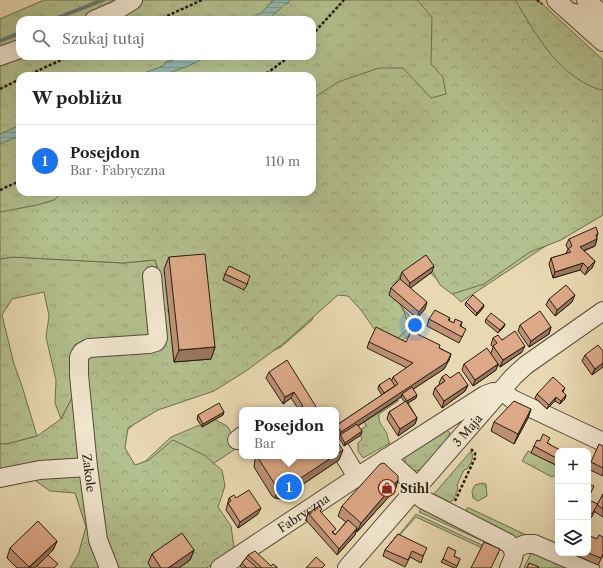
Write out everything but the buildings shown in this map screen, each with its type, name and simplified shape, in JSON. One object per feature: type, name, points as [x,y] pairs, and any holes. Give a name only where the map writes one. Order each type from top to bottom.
[{"type":"street","points":[[103,16],[117,10],[133,0]]},
{"type":"street","points":[[586,0],[603,15]]},
{"type":"street","points":[[563,6],[603,21]]},
{"type":"street","points":[[563,6],[603,42]]},
{"type":"street","points":[[0,56],[16,50]]},
{"type":"street","name":"Zakole","points":[[109,568],[98,540],[88,467],[79,375],[79,358],[82,352],[87,348],[149,344],[156,342],[158,338],[152,276]]},
{"type":"street","name":"3 Maja","points":[[347,568],[501,390],[526,364],[603,311]]},
{"type":"street","points":[[501,390],[512,399],[603,442]]},
{"type":"street","name":"Fabryczna","points":[[220,568],[386,458],[485,395],[501,390]]},
{"type":"street","points":[[339,447],[357,477]]},
{"type":"street","points":[[386,458],[429,503],[504,540],[513,549],[514,557],[509,568]]},
{"type":"street","points":[[0,478],[40,470],[88,467]]},
{"type":"street","points":[[513,549],[536,539],[590,568]]},
{"type":"path","points":[[167,16],[202,0]]},
{"type":"path","points":[[316,31],[344,0]]},
{"type":"path","points":[[35,72],[61,60]]},
{"type":"path","points":[[270,72],[285,60]]},
{"type":"path","points":[[0,89],[16,81]]},
{"type":"path","points":[[0,190],[16,183]]},
{"type":"path","points":[[451,503],[455,500],[475,458],[474,453],[470,448]]},
{"type":"green space","points":[[44,0],[538,0],[603,60],[603,208],[461,302],[421,264],[388,290],[420,329],[396,344],[341,287],[318,303],[312,320],[281,347],[159,403],[113,442],[138,468],[171,437],[214,419],[227,426],[239,447],[98,540],[79,375],[220,360],[210,244],[0,255],[0,19]]},
{"type":"green space","points":[[417,0],[515,0],[536,34],[552,56],[572,75],[595,88],[603,90],[603,215],[561,240],[530,252],[484,284],[452,294],[440,285],[429,265],[402,273],[391,289],[404,311],[409,328],[396,340],[377,333],[361,310],[348,296],[338,295],[284,343],[246,371],[214,391],[158,410],[128,428],[125,448],[135,465],[149,460],[173,440],[204,455],[222,470],[225,486],[218,507],[231,526],[234,547],[207,568],[70,568],[78,555],[86,527],[75,493],[50,491],[22,471],[0,470],[0,444],[7,444],[37,436],[61,419],[74,394],[80,357],[147,337],[156,311],[162,284],[155,260],[123,263],[12,257],[0,259],[0,212],[37,205],[54,200],[58,196],[316,196],[316,96],[338,82],[379,68],[403,68],[431,98],[446,94],[443,77],[431,64],[432,17]]},
{"type":"green space","points":[[12,257],[123,263],[155,260],[162,284],[156,311],[147,337],[74,394],[61,419],[55,403],[56,380],[46,337],[49,316],[44,292],[12,299],[2,315],[14,364],[37,436],[7,444],[0,444],[0,259]]},
{"type":"green space","points":[[398,400],[379,414],[380,423],[387,434],[390,443],[363,458],[358,451],[358,443],[362,439],[359,431],[366,426],[364,422]]},
{"type":"green space","points":[[446,429],[450,433],[449,438],[422,469],[411,469],[405,463],[405,456]]},
{"type":"green space","points":[[471,451],[472,461],[467,469],[464,470],[457,485],[458,489],[453,500],[450,502],[434,494]]},
{"type":"green space","points":[[528,451],[555,464],[555,476],[552,477],[522,461]]},
{"type":"green space","points":[[482,483],[486,484],[487,496],[478,501],[473,498],[472,491],[475,485]]},
{"type":"green space","points":[[467,508],[526,535],[523,541],[468,513],[466,510]]},
{"type":"green space","points":[[421,509],[498,544],[501,546],[500,549],[419,512]]},
{"type":"green space","points":[[416,514],[499,553],[497,555],[416,517],[398,536]]},
{"type":"green space","points":[[532,551],[577,568],[524,568]]},
{"type":"water","points":[[275,0],[290,0],[288,4],[286,3],[273,16],[256,16],[260,14],[271,2]]},
{"type":"water","points":[[173,60],[201,60],[172,72],[147,72],[163,66],[166,62]]},
{"type":"water","points":[[16,127],[16,138],[0,144],[0,134]]},
{"type":"waterway","points":[[62,16],[103,0]]},
{"type":"waterway","points":[[0,41],[16,35]]},
{"type":"place","name":"Posejdon","points":[[289,487]]},
{"type":"place","name":"Stihl","points":[[387,488]]}]
